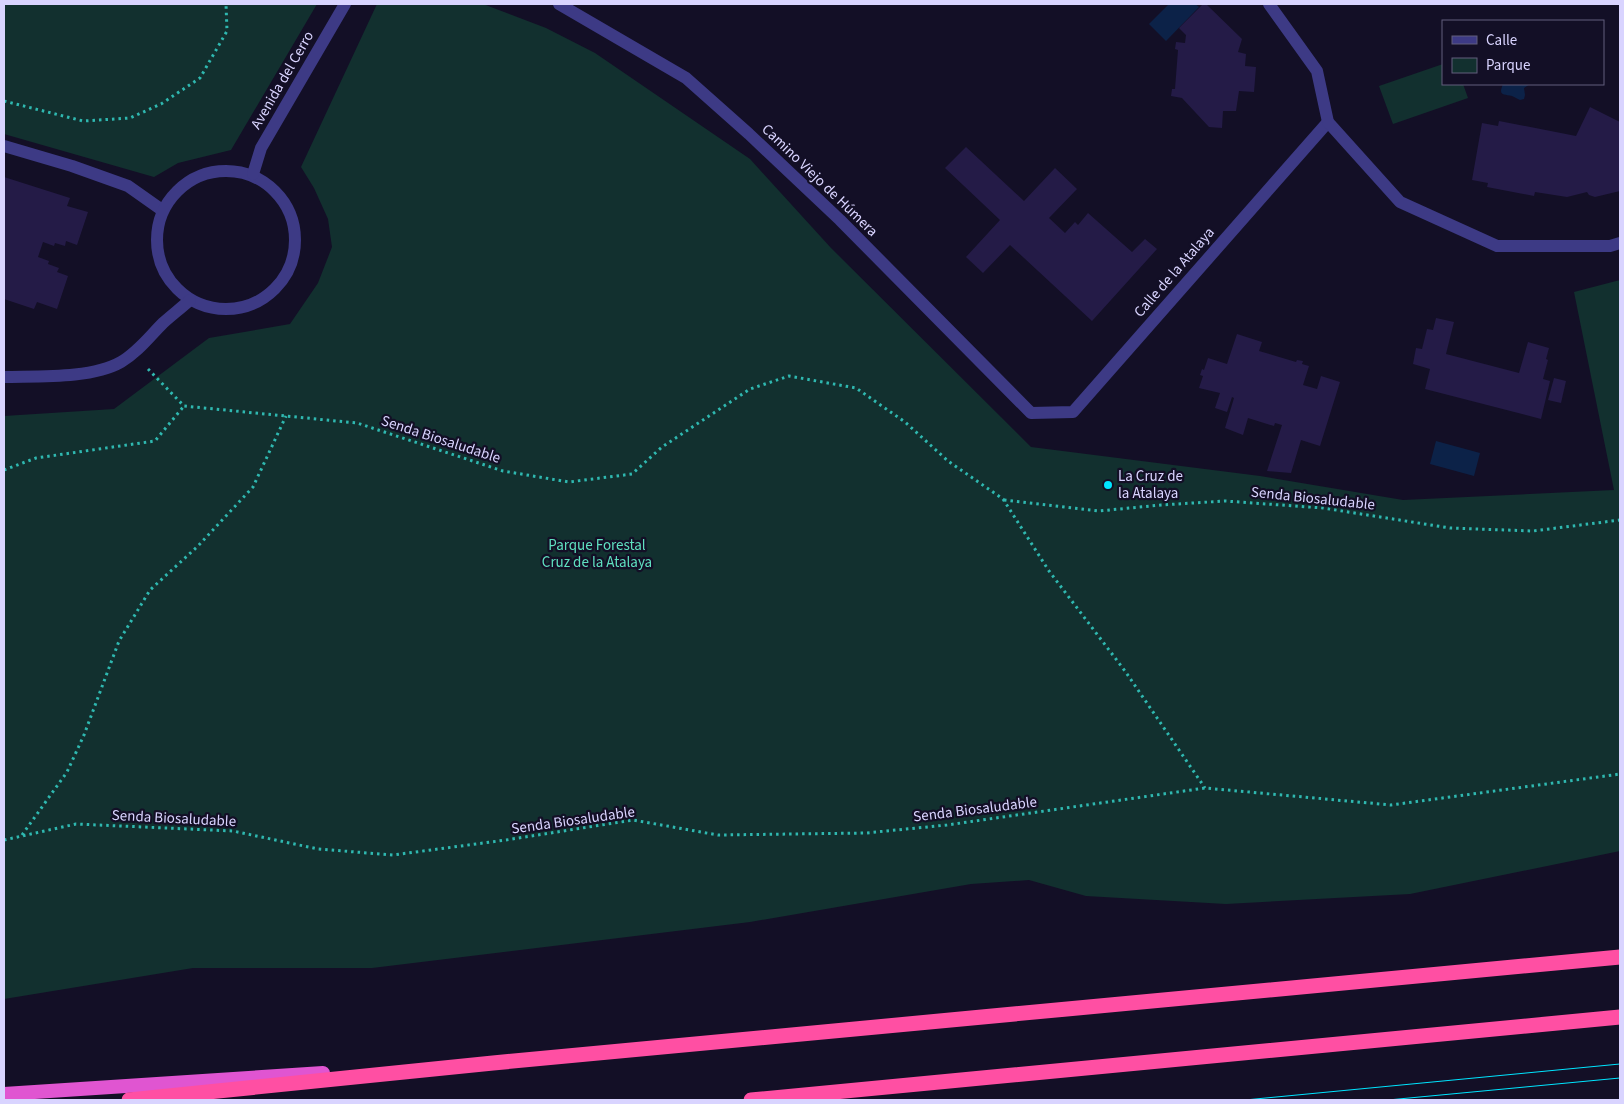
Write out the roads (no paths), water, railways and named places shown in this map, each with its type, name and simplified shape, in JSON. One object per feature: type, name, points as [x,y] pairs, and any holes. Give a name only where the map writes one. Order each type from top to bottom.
[{"type":"highway","points":[[129,1100],[493,1063],[1620,957]]},
{"type":"highway","points":[[751,1100],[1620,1017]]},
{"type":"highway","points":[[4,1094],[493,1063]]},
{"type":"street","name":"Avenida del Cerro","points":[[253,174],[261,148],[344,4]]},
{"type":"street","name":"Camino Viejo de Húmera","points":[[559,4],[686,78],[749,134],[840,220],[1031,413]]},
{"type":"street","points":[[1270,4],[1318,71],[1328,122],[1400,202],[1497,246],[1610,246],[1620,243]]},
{"type":"street","name":"Calle de la Atalaya","points":[[1031,413],[1073,412],[1328,122]]},
{"type":"street","points":[[4,146],[72,166],[128,186],[162,210]]},
{"type":"street","points":[[223,170],[253,174],[287,203],[296,225],[296,256],[284,282],[249,307],[209,308],[190,300],[163,271],[156,240],[162,210],[173,193],[195,177],[223,170]]},
{"type":"street","points":[[4,377],[70,375],[108,368],[122,361],[135,351],[165,321],[190,300]]},
{"type":"water","points":[[1169,4],[1195,4],[1199,7],[1166,41],[1149,24]]},
{"type":"water","points":[[1503,85],[1528,85],[1524,88],[1524,99],[1520,100],[1502,94]]},
{"type":"water","points":[[1436,441],[1480,453],[1474,476],[1430,464]]},
{"type":"tram line","points":[[1245,1100],[1620,1064]]},
{"type":"tram line","points":[[1388,1100],[1620,1078]]},
{"type":"place","name":"La Cruz de la Atalaya","points":[[1108,485]]},
{"type":"park label","name":"Parque Forestal Cruz de la Atalaya","points":[[597,554]]}]
